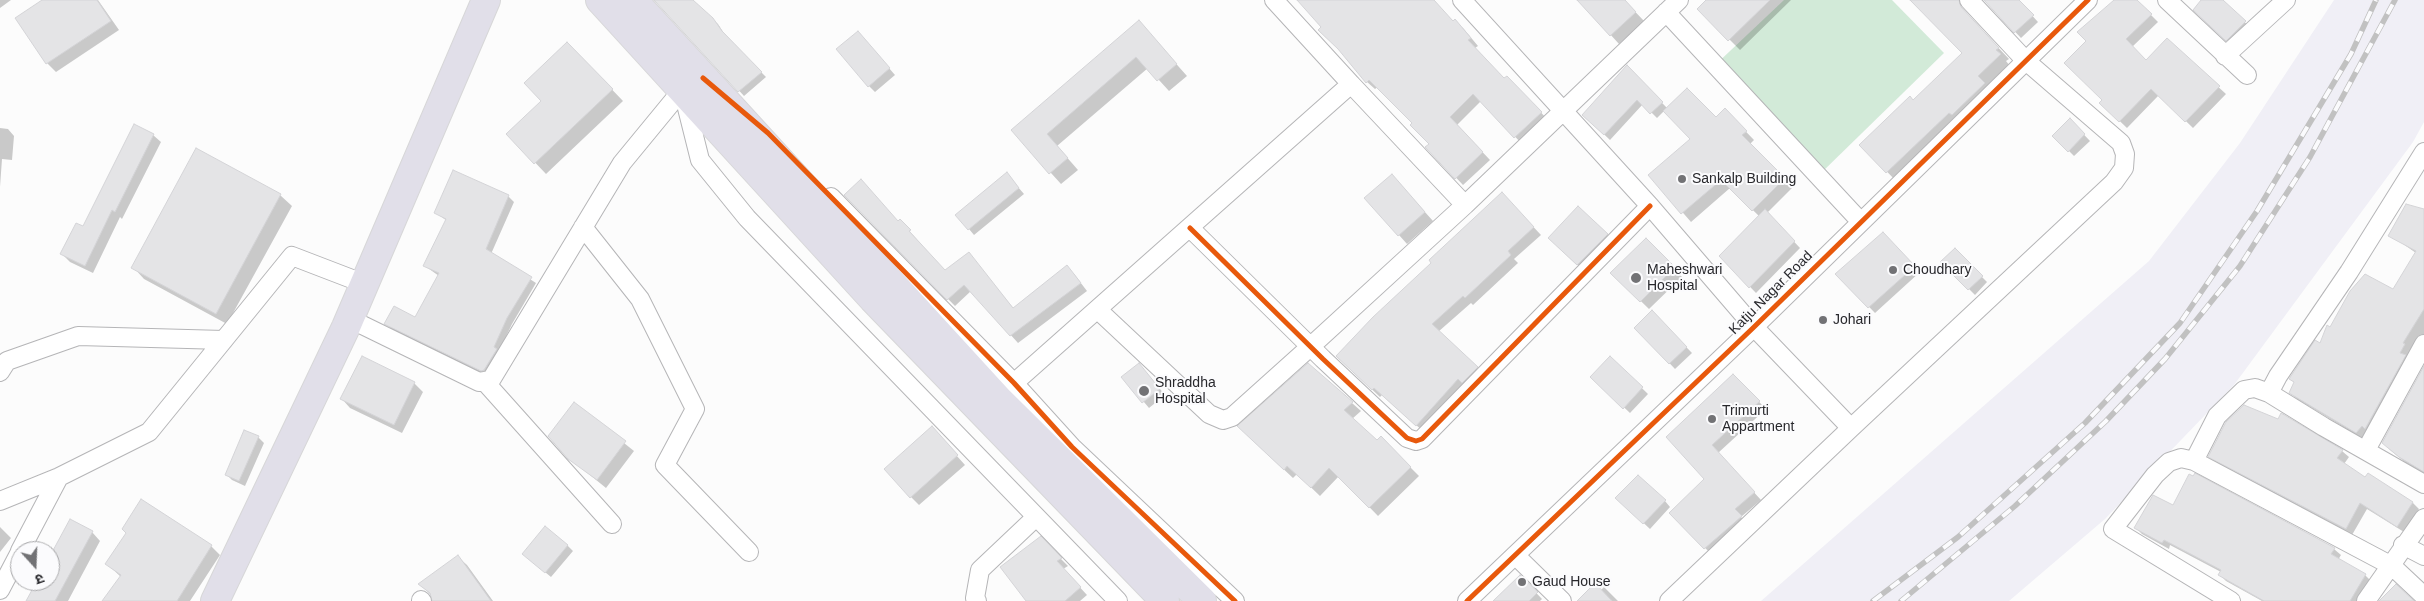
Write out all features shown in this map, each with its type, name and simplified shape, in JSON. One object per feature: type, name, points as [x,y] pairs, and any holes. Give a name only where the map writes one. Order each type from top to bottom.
[{"type":"highway","points":[[215,601],[357,322],[365,284],[486,0]]},
{"type":"highway","points":[[230,601],[357,322],[499,0]]},
{"type":"highway","points":[[600,0],[693,84],[998,400],[1202,601]]},
{"type":"highway","points":[[632,0],[693,84],[873,299],[1165,601]]},
{"type":"street","points":[[1274,0],[1465,205]]},
{"type":"street","points":[[1670,601],[1851,428],[2114,182],[2124,168],[2125,154],[2121,143],[2026,61],[1969,0]]},
{"type":"street","name":"Katju Nagar Road","points":[[1467,601],[1754,326],[2088,0]]},
{"type":"street","points":[[2167,0],[2246,75]]},
{"type":"street","points":[[2225,56],[2286,0]]},
{"type":"street","points":[[1467,2],[1650,206],[1754,326],[1851,428]]},
{"type":"street","points":[[1098,310],[1209,414],[1223,420],[1232,417],[1465,205],[1672,6],[1860,221]]},
{"type":"street","points":[[357,322],[479,382],[491,380],[622,163],[693,84]]},
{"type":"street","points":[[693,84],[768,133],[1014,383],[1072,447],[1235,601]]},
{"type":"street","points":[[693,84],[700,160],[748,218],[1118,601]]},
{"type":"street","points":[[1014,383],[1351,84]]},
{"type":"street","points":[[2269,393],[2278,376],[2349,272],[2424,152]]},
{"type":"street","points":[[1190,228],[1310,347],[1408,438],[1416,441],[1422,439],[1650,206]]},
{"type":"street","points":[[583,227],[640,299],[695,409],[666,465],[749,552]]},
{"type":"street","points":[[0,501],[59,477],[149,432],[292,256],[365,284]]},
{"type":"street","points":[[0,372],[7,361],[78,336],[224,340]]},
{"type":"street","points":[[2366,450],[2424,344]]},
{"type":"street","points":[[485,382],[612,524]]},
{"type":"street","points":[[2194,461],[2218,416],[2244,390],[2255,388],[2269,393],[2424,484]]},
{"type":"street","points":[[2232,601],[2113,529],[2154,475],[2169,462],[2180,458],[2194,461],[2392,566],[2424,596]]},
{"type":"street","points":[[25,541],[59,477]]},
{"type":"street","points":[[974,600],[980,570],[1036,517]]},
{"type":"street","points":[[2366,601],[2392,566],[2403,545],[2424,518]]},
{"type":"street","points":[[2403,545],[2424,556]]},
{"type":"street","points":[[1514,555],[1562,601]]},
{"type":"street","points":[[0,590],[10,570]]},
{"type":"shaded area","points":[[2334,0],[2424,0],[2424,122],[2413,142],[2234,385],[2105,519],[2009,601],[1761,601],[2149,261],[2240,143]]},
{"type":"green space","points":[[1784,0],[1892,0],[1944,53],[1819,175],[1712,68]]},
{"type":"building","points":[[42,0],[97,0],[111,21],[46,64],[15,18]]},
{"type":"building","points":[[654,0],[693,0],[713,18],[722,31],[762,72],[738,92]]},
{"type":"building","points":[[1297,0],[1434,0],[1453,21],[1455,19],[1471,38],[1468,40],[1504,78],[1507,76],[1542,112],[1514,138],[1473,94],[1450,117],[1483,152],[1455,179],[1425,147],[1429,144],[1410,125],[1412,123],[1369,80],[1366,83],[1338,49],[1318,30],[1321,27]]},
{"type":"building","points":[[1577,0],[1625,0],[1636,12],[1610,36]]},
{"type":"building","points":[[1706,0],[1770,0],[1728,41],[1697,9]]},
{"type":"building","points":[[1910,0],[1959,0],[1961,7],[1999,48],[1996,50],[2001,54],[1978,76],[1985,83],[1952,115],[1949,113],[1886,173],[1859,145],[1910,96],[1913,100],[1962,53]]},
{"type":"building","points":[[1984,0],[2019,0],[2034,15],[2014,33]]},
{"type":"building","points":[[2114,0],[2137,0],[2152,14],[2126,39],[2146,60],[2167,38],[2220,86],[2185,122],[2151,89],[2119,122],[2099,103],[2102,100],[2064,63],[2086,41],[2077,32]]},
{"type":"building","points":[[2201,0],[2223,0],[2246,21],[2226,41],[2193,10]]},
{"type":"building","points":[[1139,20],[1177,64],[1157,81],[1136,57],[1047,134],[1068,158],[1049,174],[1011,130]]},
{"type":"building","points":[[858,31],[890,68],[868,87],[836,49]]},
{"type":"building","points":[[567,42],[613,89],[534,164],[506,134],[541,101],[524,83]]},
{"type":"building","points":[[1627,65],[1663,102],[1650,114],[1637,100],[1604,135],[1582,115]]},
{"type":"building","points":[[1687,88],[1716,117],[1725,108],[1747,131],[1742,135],[1785,178],[1752,211],[1721,180],[1681,214],[1648,175],[1690,139],[1663,111]]},
{"type":"building","points":[[2070,118],[2085,134],[2068,152],[2052,136]]},
{"type":"building","points":[[134,124],[154,134],[115,212],[112,210],[85,266],[60,254],[76,223],[83,226]]},
{"type":"building","points":[[196,148],[281,194],[216,314],[131,268]]},
{"type":"building","points":[[453,170],[509,195],[486,249],[532,277],[507,318],[494,347],[497,349],[484,370],[481,371],[384,324],[394,306],[415,317],[439,273],[423,266],[446,219],[434,213]]},
{"type":"building","points":[[1007,172],[1019,188],[968,230],[955,215]]},
{"type":"building","points":[[1392,174],[1425,212],[1398,236],[1364,198]]},
{"type":"building","points":[[861,179],[898,221],[900,219],[911,230],[909,231],[945,270],[969,252],[1013,308],[1067,265],[1081,283],[1010,336],[964,285],[947,300],[844,195]]},
{"type":"building","points":[[1502,192],[1534,227],[1508,251],[1511,255],[1465,298],[1463,296],[1432,324],[1478,367],[1462,383],[1458,379],[1416,426],[1374,388],[1372,390],[1336,356],[1373,317],[1431,263],[1429,260]]},
{"type":"building","points":[[2406,204],[2424,209],[2424,309],[2403,343],[2405,344],[2400,353],[2406,355],[2365,429],[2362,426],[2356,433],[2289,393],[2294,382],[2289,379],[2315,340],[2320,343],[2327,325],[2330,327],[2350,291],[2365,274],[2393,289],[2416,251],[2388,236]]},
{"type":"building","points":[[1578,206],[1608,234],[1577,265],[1548,238]]},
{"type":"building","points":[[1765,209],[1795,241],[1749,288],[1719,256]]},
{"type":"building","name":"Choudhary","points":[[1883,232],[1915,266],[1868,308],[1835,274]]},
{"type":"building","points":[[1646,238],[1675,267],[1640,302],[1610,273]]},
{"type":"building","points":[[1955,248],[1983,276],[1968,290],[1940,262]]},
{"type":"building","points":[[1652,310],[1687,347],[1669,364],[1634,328]]},
{"type":"building","points":[[362,356],[415,382],[394,425],[340,399]]},
{"type":"building","points":[[1610,356],[1643,387],[1623,409],[1590,377]]},
{"type":"building","points":[[1139,363],[1160,389],[1142,403],[1121,377]]},
{"type":"building","points":[[1308,363],[1353,402],[1344,410],[1377,440],[1381,436],[1411,467],[1369,508],[1329,468],[1311,488],[1287,466],[1284,470],[1237,426]]},
{"type":"building","points":[[2424,366],[2424,472],[2399,457],[2382,443]]},
{"type":"building","points":[[1733,374],[1760,401],[1712,445],[1755,492],[1735,509],[1742,516],[1704,549],[1669,513],[1704,479],[1666,437]]},
{"type":"building","points":[[574,402],[626,441],[597,480],[568,459],[548,436]]},
{"type":"building","points":[[2244,405],[2278,419],[2281,413],[2343,450],[2337,458],[2365,477],[2368,473],[2413,502],[2397,527],[2360,503],[2346,529],[2208,457],[2226,422]]},
{"type":"building","points":[[932,426],[958,455],[910,498],[884,469]]},
{"type":"building","points":[[244,430],[259,436],[239,481],[225,475]]},
{"type":"building","points":[[2195,473],[2335,548],[2331,554],[2366,574],[2350,601],[2264,601],[2218,575],[2221,570],[2164,540],[2162,543],[2134,528],[2153,495],[2173,505],[2189,474],[2193,476]]},
{"type":"building","points":[[1638,475],[1666,500],[1643,524],[1615,498]]},
{"type":"building","points":[[141,499],[212,545],[177,601],[102,601],[121,575],[105,564],[126,533],[122,529]]},
{"type":"building","points":[[70,519],[93,531],[55,601],[26,601],[32,591],[60,591],[60,541],[58,541]]},
{"type":"building","points":[[545,526],[568,545],[545,573],[522,554]]},
{"type":"building","points":[[1041,536],[1062,558],[1057,561],[1081,587],[1065,601],[1026,601],[1000,567]]},
{"type":"building","points":[[458,555],[491,601],[432,601],[430,593],[418,584]]},
{"type":"building","name":"Gaud House","points":[[1520,575],[1538,592],[1529,601],[1493,601]]},
{"type":"building","points":[[1595,583],[1612,601],[1577,601]]},
{"type":"building","points":[[2396,584],[2414,601],[2379,601]]},
{"type":"railway","points":[[1873,601],[1958,537],[2085,423],[2180,323],[2257,211],[2351,54],[2376,0]]},
{"type":"railway","points":[[1901,601],[2015,506],[2106,421],[2165,359],[2240,266],[2310,157],[2395,0]]},
{"type":"cycle path","points":[[1467,601],[1754,327],[2088,0]]},
{"type":"cycle path","points":[[703,78],[768,133],[1014,383],[1072,447],[1235,601]]},
{"type":"cycle path","points":[[1190,228],[1323,359],[1407,438],[1416,441],[1422,439],[1650,206]]},
{"type":"place","name":"Sankalp Building","points":[[1682,179]]},
{"type":"place","name":"Choudhary","points":[[1893,270]]},
{"type":"place","name":"Maheshwari Hospital","points":[[1636,278]]},
{"type":"place","name":"Johari","points":[[1823,320]]},
{"type":"place","name":"Shraddha Hospital","points":[[1144,391]]},
{"type":"place","name":"Trimurti Appartment","points":[[1712,419]]},
{"type":"place","name":"Gaud House","points":[[1522,582]]}]
